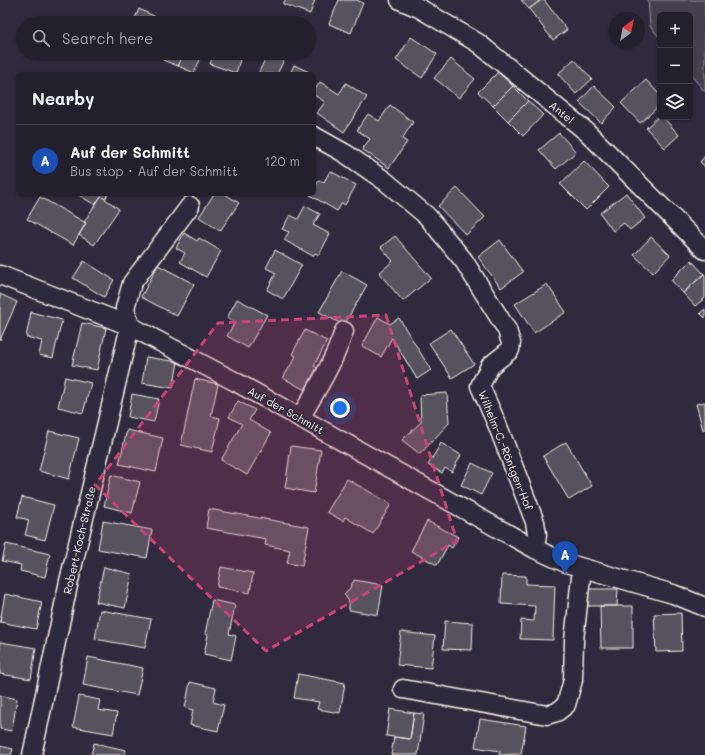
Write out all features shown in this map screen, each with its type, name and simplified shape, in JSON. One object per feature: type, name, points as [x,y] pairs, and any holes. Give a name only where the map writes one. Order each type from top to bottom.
[{"type":"street","name":"Antel","points":[[400,0],[419,8],[478,42],[587,132],[705,250]]},
{"type":"street","name":"Wilhelm-C.-Röntgen-Hof","points":[[316,137],[346,154],[385,181],[427,216],[464,261],[507,330],[511,343],[510,350],[490,366],[480,386],[497,424],[535,522],[535,549]]},
{"type":"street","points":[[130,326],[125,308],[132,283],[190,206]]},
{"type":"street","name":"Auf der Schmitt","points":[[0,275],[130,326],[236,382],[535,549],[566,563],[673,594],[705,607]]},
{"type":"street","name":"Robert-Koch-Straße","points":[[32,755],[69,581],[130,326]]},
{"type":"street","points":[[300,418],[331,364],[344,331]]},
{"type":"street","points":[[402,689],[548,715],[557,712],[566,705],[573,680],[574,640],[582,568]]},
{"type":"highlighted area","points":[[386,315],[457,541],[266,651],[95,485],[218,323]]},
{"type":"shaded area","points":[[648,0],[705,0],[705,92],[693,78],[693,12],[657,12],[657,34],[650,26]]},
{"type":"building","points":[[285,0],[315,0],[310,14],[283,4]]},
{"type":"building","points":[[339,0],[357,0],[363,3],[351,33],[329,24]]},
{"type":"building","points":[[521,0],[541,0],[529,9]]},
{"type":"building","points":[[541,0],[544,0],[567,30],[553,40],[529,9]]},
{"type":"building","points":[[139,9],[154,16],[136,16]]},
{"type":"building","points":[[411,37],[437,54],[422,78],[396,60]]},
{"type":"building","points":[[451,59],[475,79],[459,98],[434,78]]},
{"type":"building","points":[[574,59],[592,79],[576,94],[558,74]]},
{"type":"building","points":[[163,60],[181,60],[178,66]]},
{"type":"building","points":[[181,60],[200,60],[194,72],[178,66]]},
{"type":"building","points":[[211,60],[240,60],[236,72],[210,64]]},
{"type":"building","points":[[265,60],[284,60],[278,72],[259,72]]},
{"type":"building","points":[[294,65],[309,72],[291,72]]},
{"type":"building","points":[[498,72],[513,86],[493,106],[478,92]]},
{"type":"building","points":[[646,80],[657,92],[657,108],[640,123],[621,103]]},
{"type":"building","points":[[320,82],[339,94],[346,83],[367,97],[344,132],[317,113],[325,102],[316,96],[316,88]]},
{"type":"building","points":[[513,86],[528,101],[508,121],[493,106]]},
{"type":"building","points":[[594,86],[616,107],[601,123],[579,102]]},
{"type":"building","points":[[528,101],[543,115],[523,136],[508,121]]},
{"type":"building","points":[[390,105],[413,122],[402,139],[407,142],[389,168],[362,149],[370,139],[357,130],[368,114],[379,121]]},
{"type":"building","points":[[657,118],[657,120],[666,120],[679,135],[665,148],[646,128]]},
{"type":"building","points":[[559,133],[576,152],[556,169],[539,150]]},
{"type":"building","points":[[705,156],[705,167],[700,162]]},
{"type":"building","points":[[584,161],[609,187],[586,210],[560,184]]},
{"type":"building","points":[[330,171],[356,185],[345,205],[342,203],[337,211],[312,196],[316,196],[316,185],[319,180],[324,182]]},
{"type":"building","points":[[457,188],[485,217],[466,235],[438,206]]},
{"type":"building","points":[[626,193],[645,218],[630,230],[624,223],[613,231],[600,213]]},
{"type":"building","points":[[80,196],[101,196],[95,205]]},
{"type":"building","points":[[101,196],[119,209],[94,245],[79,235],[86,223],[84,222]]},
{"type":"building","points":[[213,196],[228,196],[239,203],[220,231],[199,217]]},
{"type":"building","points":[[40,197],[86,223],[73,245],[27,219]]},
{"type":"building","points":[[305,206],[320,214],[313,225],[330,234],[319,255],[315,253],[313,256],[284,240],[289,232],[282,229],[290,215],[298,219]]},
{"type":"building","points":[[184,233],[197,241],[199,238],[221,251],[206,277],[180,262],[185,253],[176,248]]},
{"type":"building","points":[[395,236],[431,278],[403,301],[379,273],[393,261],[381,247]]},
{"type":"building","points":[[651,237],[670,255],[653,273],[634,255]]},
{"type":"building","points":[[500,240],[523,272],[501,288],[478,257]]},
{"type":"building","points":[[275,250],[302,265],[283,299],[267,290],[276,273],[266,268]]},
{"type":"building","points":[[691,260],[704,274],[683,293],[671,280]]},
{"type":"building","points":[[84,261],[114,280],[104,297],[73,278]]},
{"type":"building","points":[[158,265],[194,284],[177,316],[141,297]]},
{"type":"building","points":[[342,271],[367,285],[344,325],[319,312]]},
{"type":"building","points":[[704,274],[705,298],[695,306],[683,293]]},
{"type":"building","points":[[547,284],[566,312],[534,333],[515,304]]},
{"type":"building","points":[[0,294],[17,302],[0,340]]},
{"type":"building","points":[[237,299],[267,315],[248,348],[227,336],[235,322],[227,318]]},
{"type":"building","points":[[705,309],[705,318],[700,313]]},
{"type":"building","points":[[31,312],[62,320],[53,358],[39,355],[42,341],[26,337]]},
{"type":"building","points":[[378,317],[390,324],[399,318],[431,370],[417,379],[392,338],[381,357],[362,346]]},
{"type":"building","points":[[82,323],[106,328],[97,370],[72,365]]},
{"type":"building","points":[[451,329],[474,364],[452,378],[429,343]]},
{"type":"building","points":[[305,330],[327,341],[314,366],[317,368],[305,390],[283,378],[296,356],[292,354]]},
{"type":"building","points":[[146,357],[178,362],[173,388],[142,383]]},
{"type":"building","points":[[65,377],[91,383],[83,413],[58,407]]},
{"type":"building","points":[[195,379],[218,384],[211,416],[220,418],[212,452],[181,445]]},
{"type":"building","points":[[447,393],[449,423],[420,454],[402,440],[421,422],[420,395]]},
{"type":"building","points":[[132,394],[159,399],[154,422],[128,417]]},
{"type":"building","points":[[238,401],[255,410],[249,420],[271,433],[247,475],[221,460],[242,424],[229,417]]},
{"type":"building","points":[[705,402],[705,429],[703,430],[696,404]]},
{"type":"building","points":[[127,430],[163,438],[156,472],[119,464]]},
{"type":"building","points":[[49,431],[79,438],[69,479],[39,471]]},
{"type":"building","points":[[566,442],[592,486],[569,500],[543,456]]},
{"type":"building","points":[[441,443],[461,455],[452,472],[445,468],[442,473],[428,465]]},
{"type":"building","points":[[291,446],[321,450],[314,493],[285,488]]},
{"type":"building","points":[[472,463],[492,473],[481,495],[461,485]]},
{"type":"building","points":[[111,475],[140,482],[132,513],[104,506]]},
{"type":"building","points":[[347,479],[391,504],[373,534],[345,517],[343,521],[327,512]]},
{"type":"building","points":[[22,497],[54,505],[45,540],[25,535],[29,520],[17,517]]},
{"type":"building","points":[[209,509],[309,527],[302,566],[287,563],[290,550],[265,545],[266,539],[206,528]]},
{"type":"building","points":[[103,521],[152,530],[147,558],[98,549]]},
{"type":"building","points":[[427,521],[458,537],[452,548],[448,545],[437,565],[411,551]]},
{"type":"building","points":[[6,544],[50,554],[45,577],[20,571],[21,565],[2,561]]},
{"type":"building","points":[[104,567],[132,574],[125,608],[96,602]]},
{"type":"building","points":[[221,567],[253,573],[250,593],[217,587]]},
{"type":"building","points":[[502,575],[526,576],[526,584],[555,585],[553,640],[520,639],[521,620],[534,621],[535,606],[501,604]]},
{"type":"building","points":[[354,580],[383,585],[378,615],[349,610],[349,602],[344,594],[350,588]]},
{"type":"building","points":[[588,589],[618,589],[617,606],[588,606]]},
{"type":"building","points":[[5,594],[42,602],[36,629],[0,622]]},
{"type":"building","points":[[212,600],[235,605],[229,634],[236,636],[231,660],[204,654],[208,635],[205,634]]},
{"type":"building","points":[[600,606],[633,606],[633,648],[601,648]]},
{"type":"building","points":[[100,610],[151,619],[145,648],[95,639]]},
{"type":"building","points":[[681,613],[682,651],[656,652],[654,614]]},
{"type":"building","points":[[445,621],[473,623],[472,650],[443,649]]},
{"type":"building","points":[[401,632],[435,636],[431,668],[397,665]]},
{"type":"building","points":[[0,642],[36,648],[31,679],[0,674]]},
{"type":"building","points":[[88,657],[143,668],[137,695],[83,685]]},
{"type":"building","points":[[298,674],[345,683],[340,713],[317,709],[319,702],[294,698]]},
{"type":"building","points":[[190,682],[216,688],[213,702],[224,705],[218,731],[190,725],[193,710],[185,708]]},
{"type":"building","points":[[0,695],[17,699],[12,731],[0,729]]},
{"type":"building","points":[[79,696],[100,700],[98,710],[117,713],[113,734],[73,727]]},
{"type":"building","points":[[390,709],[414,713],[410,739],[386,736]]},
{"type":"building","points":[[414,713],[424,714],[418,755],[391,755],[394,737],[410,739]]},
{"type":"building","points":[[480,719],[526,726],[521,754],[499,755],[500,751],[475,747]]},
{"type":"building","points":[[94,743],[126,750],[124,755],[91,755]]},
{"type":"building","points":[[0,746],[13,749],[11,755],[0,755]]},
{"type":"place","name":"Auf der Schmitt","points":[[565,574]]}]
